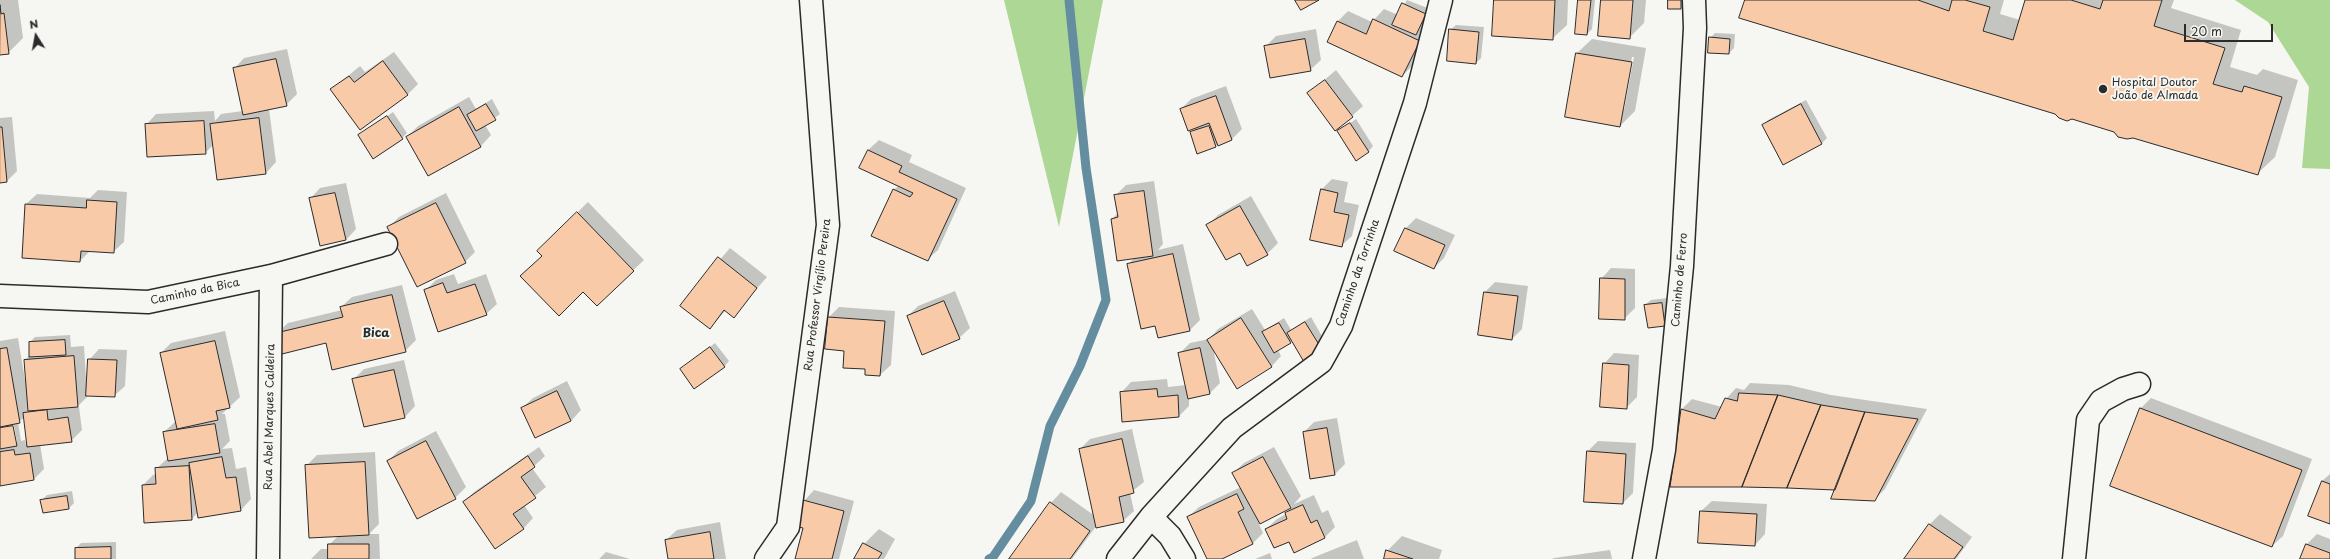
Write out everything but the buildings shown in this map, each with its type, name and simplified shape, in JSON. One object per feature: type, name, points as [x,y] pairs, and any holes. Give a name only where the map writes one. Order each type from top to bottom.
[{"type":"street","name":"Rua Professor Virgílio Pereira","points":[[766,559],[788,527],[828,225],[811,0]]},
{"type":"street","name":"Caminho da Torrinha","points":[[1118,559],[1151,517],[1232,428],[1321,362],[1341,326],[1412,111],[1441,0]]},
{"type":"street","name":"Caminho de Ferro","points":[[1644,559],[1664,450],[1682,266],[1695,28],[1694,0]]},
{"type":"street","name":"Caminho da Bica","points":[[0,296],[148,302],[272,276],[386,244]]},
{"type":"street","name":"Rua Abel Marques Caldeira","points":[[268,559],[272,276]]},
{"type":"street","points":[[2074,559],[2088,420],[2101,401],[2123,389],[2139,384]]},
{"type":"street","points":[[1151,517],[1170,536],[1184,559]]},
{"type":"green space","points":[[1004,0],[1103,0],[1059,227]]},
{"type":"green space","points":[[2235,0],[2330,0],[2330,169],[2302,168],[2309,87],[2268,22]]},
{"type":"waterway","points":[[989,559],[993,557],[1031,501],[1050,426],[1080,366],[1106,300],[1086,168],[1069,0]]},
{"type":"place","name":"Hospital Doutor João de Almada","points":[[2103,89]]},
{"type":"district","name":"Bica","points":[[376,334]]}]
